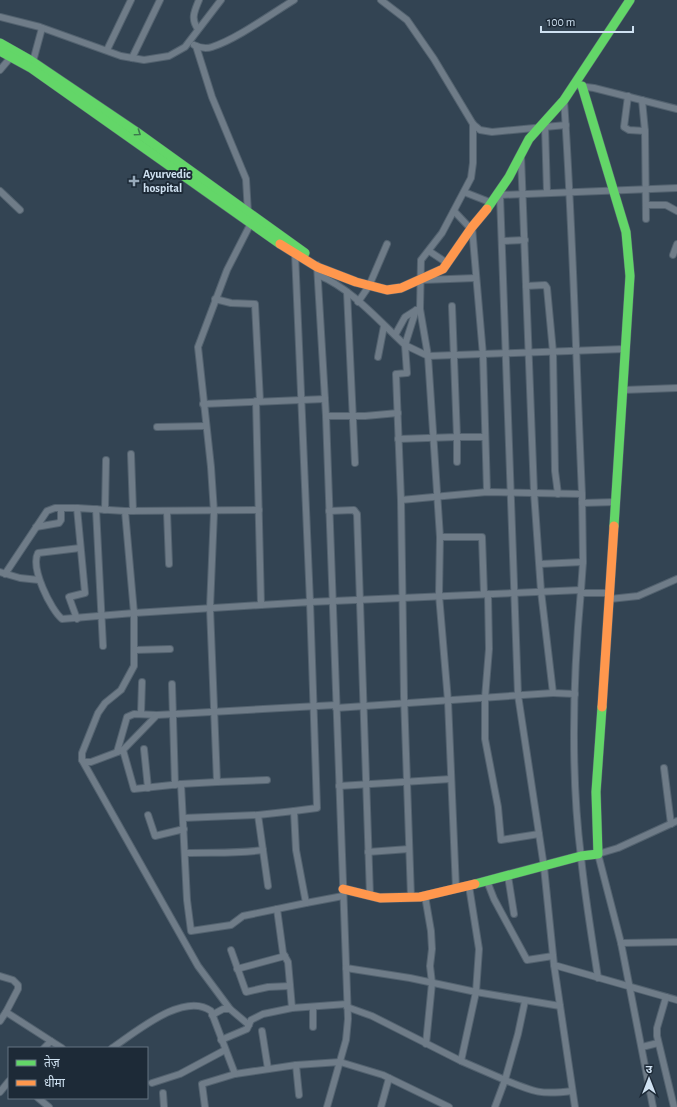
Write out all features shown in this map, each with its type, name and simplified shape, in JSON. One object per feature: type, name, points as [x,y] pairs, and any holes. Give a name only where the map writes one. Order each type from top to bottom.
[{"type":"main road","points":[[0,43],[295,254],[319,269],[369,286],[386,290],[401,288],[422,280],[443,269],[472,228],[499,194],[521,153],[564,100],[578,86],[630,0]]},
{"type":"main road","points":[[0,51],[32,65],[138,133],[248,214],[319,269]]},
{"type":"main road","points":[[343,892],[380,898],[425,896],[544,867],[580,856],[598,854],[596,792],[616,502],[624,349],[630,294],[630,259],[626,232],[614,191],[578,86]]},
{"type":"street","points":[[107,50],[132,0]]},
{"type":"street","points":[[132,58],[160,0]]},
{"type":"street","points":[[198,29],[194,24],[193,19],[199,0]]},
{"type":"street","points":[[0,16],[42,28],[132,58],[144,60],[169,56],[185,47],[221,0]]},
{"type":"street","points":[[189,43],[205,48],[212,47],[243,31],[294,0]]},
{"type":"street","points":[[381,0],[406,20],[434,59],[473,124],[480,130],[492,132],[542,126],[566,125]]},
{"type":"street","points":[[32,65],[42,28]]},
{"type":"street","points":[[196,46],[207,83],[246,179],[248,214]]},
{"type":"street","points":[[0,70],[11,57]]},
{"type":"street","points":[[578,86],[677,108]]},
{"type":"street","points":[[628,96],[624,127],[629,130],[645,130]]},
{"type":"street","points":[[564,100],[570,192],[582,494],[583,562],[575,694],[574,760],[580,856],[598,978]]},
{"type":"street","points":[[642,100],[645,130],[646,219]]},
{"type":"street","points":[[411,897],[404,704],[401,500],[396,374],[406,373],[405,345],[418,309],[422,280],[421,260],[438,239],[454,211],[464,192],[472,169],[473,124]]},
{"type":"street","points":[[542,126],[547,193]]},
{"type":"street","points":[[521,153],[521,194],[534,492],[542,591],[553,693]]},
{"type":"street","points":[[575,1107],[554,965],[544,867],[518,696],[516,592],[510,493],[507,354],[499,194],[677,188]]},
{"type":"street","points":[[0,192],[20,210]]},
{"type":"street","points":[[464,192],[492,203]]},
{"type":"street","points":[[646,206],[666,206],[677,211]]},
{"type":"street","points":[[454,211],[472,228],[483,355],[487,492]]},
{"type":"street","points":[[218,782],[210,608],[214,512],[198,347],[215,299],[233,257],[251,223]]},
{"type":"street","points":[[502,241],[524,240]]},
{"type":"street","points":[[358,302],[369,286],[387,244]]},
{"type":"street","points":[[672,255],[677,244]]},
{"type":"street","points":[[429,251],[447,263]]},
{"type":"street","points":[[183,818],[258,815],[317,808],[295,254]]},
{"type":"street","points":[[319,269],[347,292],[405,345],[428,356],[624,349]]},
{"type":"street","points":[[319,269],[326,416],[347,1006],[346,1040],[327,1107]]},
{"type":"street","points":[[422,280],[476,278]]},
{"type":"street","points":[[526,286],[546,286],[553,352],[555,471],[558,494]]},
{"type":"street","points":[[347,292],[355,463]]},
{"type":"street","points":[[215,299],[231,303],[255,304],[261,605]]},
{"type":"street","points":[[452,306],[455,355],[457,462]]},
{"type":"street","points":[[395,336],[405,317],[418,309]]},
{"type":"street","points":[[418,309],[428,356],[440,537],[439,595],[448,701],[456,889]]},
{"type":"street","points":[[378,357],[384,326]]},
{"type":"street","points":[[623,390],[677,388]]},
{"type":"street","points":[[204,404],[325,399]]},
{"type":"street","points":[[326,416],[353,416],[398,412]]},
{"type":"street","points":[[157,427],[206,426]]},
{"type":"street","points":[[398,439],[485,437]]},
{"type":"street","points":[[131,454],[133,511]]},
{"type":"street","points":[[105,510],[106,460]]},
{"type":"street","points":[[401,500],[437,498],[487,492],[582,494]]},
{"type":"street","points":[[582,503],[616,502]]},
{"type":"street","points":[[39,580],[20,578],[2,573],[47,510],[51,508],[167,512],[258,510]]},
{"type":"street","points":[[36,527],[59,524],[61,520],[61,508]]},
{"type":"street","points":[[76,508],[85,593],[69,597],[77,619]]},
{"type":"street","points":[[96,509],[103,646]]},
{"type":"street","points":[[125,511],[134,613],[134,662],[131,673],[121,690],[105,703],[98,713],[82,753],[82,760],[198,966],[230,1008],[249,1025]]},
{"type":"street","points":[[329,511],[356,511],[361,599],[370,896]]},
{"type":"street","points":[[167,512],[169,564]]},
{"type":"street","points":[[440,537],[482,537],[488,650],[485,698],[485,739],[498,807],[502,840],[539,834]]},
{"type":"street","points":[[80,548],[38,553],[36,561],[39,580],[60,617],[67,620],[134,613],[332,600],[439,595],[581,591],[610,596],[638,596],[677,579]]},
{"type":"street","points":[[540,564],[583,562]]},
{"type":"street","points":[[135,650],[170,649]]},
{"type":"street","points":[[141,714],[142,682]]},
{"type":"street","points":[[172,684],[172,713],[178,785],[184,828],[187,900],[191,931],[231,925],[243,916],[306,903],[343,892]]},
{"type":"street","points":[[267,780],[218,782],[134,789],[120,751],[128,717],[141,714],[157,715],[314,705],[336,707],[364,706],[553,693],[575,694]]},
{"type":"street","points":[[82,760],[85,762],[91,762],[120,751],[157,715]]},
{"type":"street","points":[[144,749],[148,788]]},
{"type":"street","points":[[654,1107],[621,943],[598,854],[618,848],[675,823],[664,768]]},
{"type":"street","points":[[339,786],[451,779]]},
{"type":"street","points":[[294,811],[296,850],[306,903]]},
{"type":"street","points":[[148,815],[155,836],[184,828]]},
{"type":"street","points":[[258,815],[268,886]]},
{"type":"street","points":[[368,852],[409,849]]},
{"type":"street","points":[[185,853],[240,853],[263,850]]},
{"type":"street","points":[[508,876],[514,914]]},
{"type":"street","points":[[487,881],[494,899],[527,960],[553,956]]},
{"type":"street","points":[[460,1061],[476,992],[479,949],[469,886]]},
{"type":"street","points":[[425,896],[431,931],[432,983],[426,1044]]},
{"type":"street","points":[[277,909],[285,956],[288,962],[292,1008]]},
{"type":"street","points":[[621,943],[677,942]]},
{"type":"street","points":[[231,950],[246,992],[268,987],[290,986]]},
{"type":"street","points":[[237,969],[285,956]]},
{"type":"street","points":[[554,965],[677,1000]]},
{"type":"street","points":[[346,968],[524,1001],[560,1006]]},
{"type":"street","points":[[0,976],[13,980],[18,985],[18,989],[0,1021]]},
{"type":"street","points":[[666,997],[657,1028],[658,1043],[674,1107]]},
{"type":"street","points":[[495,1107],[505,1080],[518,1034],[524,1001]]},
{"type":"street","points":[[114,1047],[156,1019],[189,1005],[205,1007],[211,1012],[235,1074]]},
{"type":"street","points":[[221,1040],[247,1029],[251,1020],[263,1014],[292,1008],[347,1006],[372,1016],[460,1061],[535,1092],[553,1094],[572,1091]]},
{"type":"street","points":[[313,1007],[313,1027]]},
{"type":"street","points":[[212,1015],[223,1009],[230,1008]]},
{"type":"street","points":[[6,1012],[61,1047]]},
{"type":"street","points":[[262,1031],[268,1069]]},
{"type":"street","points":[[45,1047],[52,1041]]},
{"type":"street","points":[[642,1047],[658,1043]]},
{"type":"street","points":[[152,1083],[180,1074],[225,1050]]},
{"type":"street","points":[[205,1107],[202,1084],[235,1074],[296,1065],[340,1062],[389,1078],[449,1107]]},
{"type":"street","points":[[296,1065],[299,1095]]},
{"type":"street","points":[[381,1107],[389,1078]]},
{"type":"street","points":[[0,1092],[8,1082]]},
{"type":"street","points":[[162,1093],[164,1107]]},
{"type":"street","points":[[39,1099],[49,1107]]},
{"type":"traffic: fast","points":[[487,209],[509,177],[529,139],[564,100],[630,0]]},
{"type":"traffic: fast","points":[[0,43],[30,60],[138,133],[305,253]]},
{"type":"traffic: fast","points":[[0,51],[31,68],[280,244]]},
{"type":"traffic: fast","points":[[582,86],[626,232],[630,276],[614,526]]},
{"type":"traffic: fast","points":[[475,884],[581,856],[598,854],[596,792],[602,707]]},
{"type":"traffic: slow","points":[[280,244],[317,267],[356,282],[387,290],[401,288],[443,269],[472,227],[487,209]]},
{"type":"traffic: slow","points":[[602,707],[614,526]]},
{"type":"traffic: slow","points":[[343,889],[380,898],[420,897],[475,884]]},
{"type":"place","name":"Ayurvedic hospital","points":[[134,181]]}]
